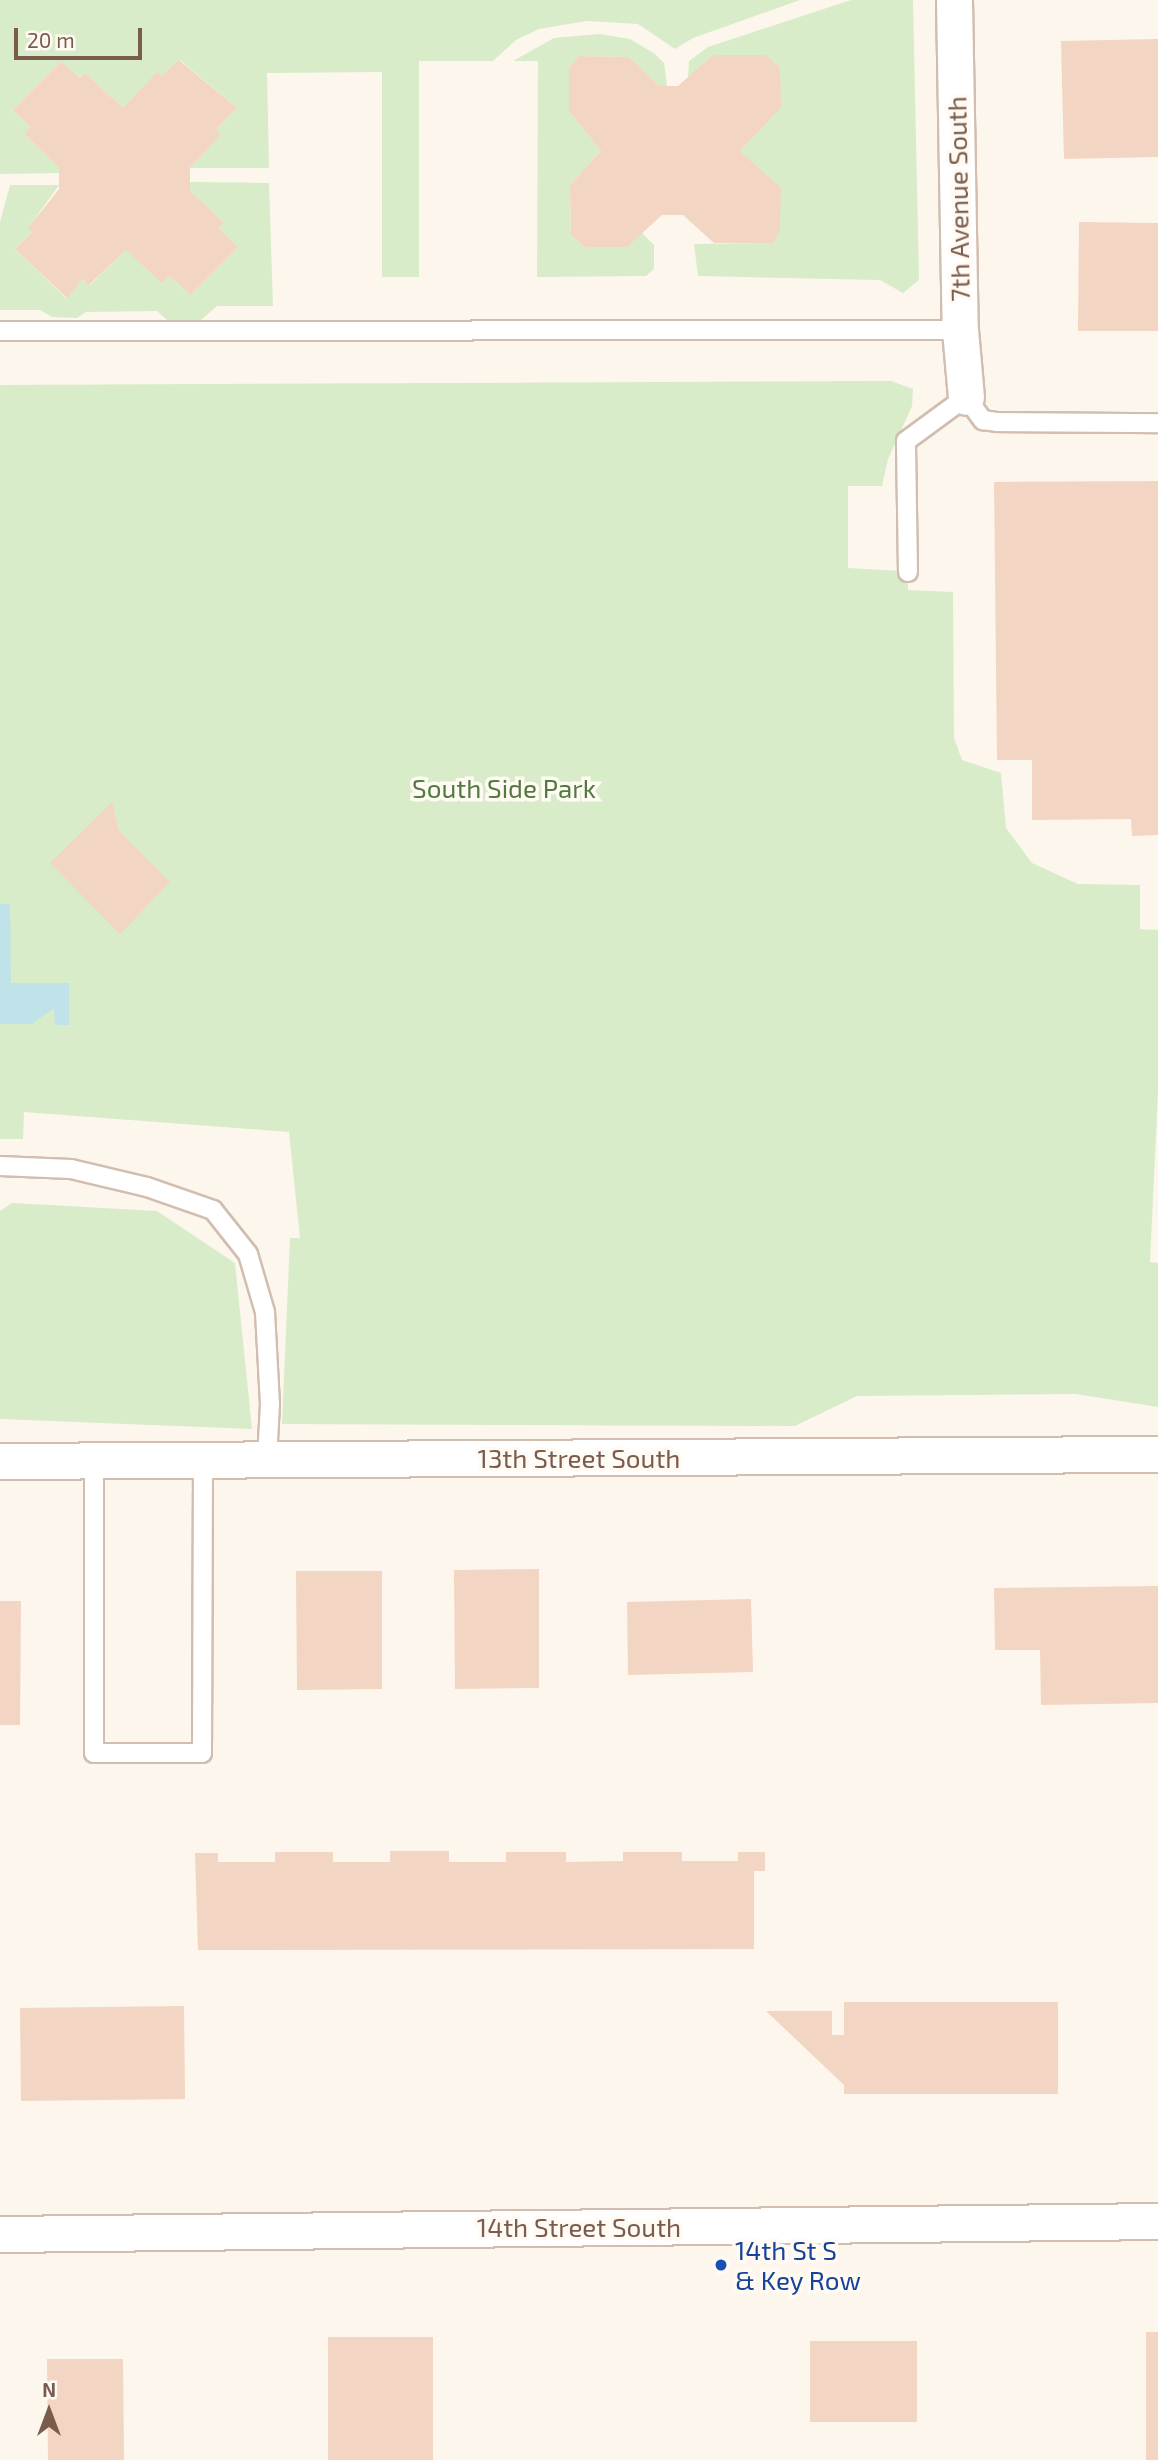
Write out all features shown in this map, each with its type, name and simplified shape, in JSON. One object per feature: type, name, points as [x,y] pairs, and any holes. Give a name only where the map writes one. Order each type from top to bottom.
[{"type":"street","name":"7th Avenue South","points":[[954,0],[960,330],[966,397]]},
{"type":"street","name":"13th Street South","points":[[0,1461],[1158,1454]]},
{"type":"street","name":"14th Street South","points":[[0,2234],[1158,2221]]},
{"type":"lane","points":[[0,331],[960,330]]},
{"type":"lane","points":[[908,572],[906,441],[966,397],[984,420],[998,422],[1158,423]]},
{"type":"lane","points":[[0,1166],[71,1169],[147,1187],[213,1210],[248,1254],[265,1312],[270,1404],[268,1459]]},
{"type":"lane","points":[[94,1460],[94,1754],[202,1754],[202,1460]]},
{"type":"green space","points":[[0,0],[800,0],[693,38],[675,49],[638,24],[587,21],[539,29],[516,40],[493,61],[419,61],[419,277],[382,277],[382,72],[267,73],[269,168],[190,168],[221,135],[216,129],[237,108],[180,60],[162,76],[157,73],[123,108],[85,73],[80,78],[61,61],[13,110],[30,127],[24,134],[59,168],[59,173],[0,174]]},
{"type":"green space","points":[[851,0],[913,0],[919,280],[903,293],[880,280],[698,276],[694,244],[772,243],[780,230],[780,188],[740,151],[780,107],[780,67],[766,55],[713,55],[688,78],[689,61],[708,47]]},
{"type":"green space","points":[[599,34],[630,39],[655,54],[664,63],[667,86],[659,86],[629,57],[579,56],[569,67],[569,111],[601,151],[570,185],[571,235],[585,247],[626,247],[642,233],[654,245],[654,269],[646,276],[537,277],[538,61],[513,61],[554,38]]},
{"type":"green space","points":[[190,182],[269,183],[273,306],[217,306],[201,320],[167,320],[157,311],[86,312],[77,318],[52,317],[40,310],[0,310],[0,222],[10,185],[59,185],[29,227],[32,232],[15,249],[66,298],[83,279],[90,285],[126,250],[162,282],[169,276],[191,295],[238,247],[219,228],[223,223],[190,191]]},
{"type":"green space","name":"South Side Park","points":[[891,381],[913,389],[912,406],[888,459],[882,486],[848,486],[848,568],[901,571],[908,575],[908,590],[953,592],[954,738],[962,760],[1001,773],[1006,828],[1032,863],[1078,884],[1140,885],[1140,929],[1158,930],[1158,1092],[1150,1262],[1158,1263],[1158,1407],[1076,1394],[857,1396],[795,1426],[282,1424],[290,1238],[300,1238],[289,1132],[24,1112],[23,1139],[0,1139],[0,385]]},
{"type":"green space","points":[[12,1203],[157,1211],[235,1263],[252,1429],[0,1419],[0,1211]]},
{"type":"water","points":[[0,904],[10,904],[11,983],[69,983],[69,1025],[55,1025],[54,1008],[32,1024],[0,1024]]},
{"type":"building","points":[[1158,39],[1158,157],[1064,159],[1061,41]]},
{"type":"building","points":[[713,55],[766,55],[780,67],[781,107],[740,151],[781,188],[780,230],[773,243],[714,243],[683,215],[662,215],[627,247],[585,247],[571,235],[570,185],[601,151],[569,111],[569,67],[579,56],[629,57],[659,86],[678,86]]},
{"type":"building","points":[[179,60],[237,108],[216,129],[221,135],[190,168],[190,191],[224,223],[219,228],[238,247],[191,295],[169,276],[162,283],[126,250],[89,285],[83,279],[67,298],[15,249],[32,232],[28,228],[59,189],[59,168],[24,134],[30,127],[13,110],[61,61],[80,78],[85,73],[123,108],[157,72],[162,76]]},
{"type":"building","points":[[1079,222],[1158,223],[1158,331],[1078,331]]},
{"type":"building","points":[[1158,481],[1158,835],[1132,836],[1131,819],[1032,820],[1032,760],[997,760],[994,482]]},
{"type":"building","points":[[112,802],[119,831],[170,882],[120,934],[50,863]]},
{"type":"building","points":[[539,1569],[539,1688],[455,1689],[454,1570]]},
{"type":"building","points":[[296,1571],[382,1571],[382,1689],[297,1690]]},
{"type":"building","points":[[1158,1586],[1158,1703],[1041,1705],[1040,1650],[995,1650],[994,1588]]},
{"type":"building","points":[[751,1599],[753,1672],[628,1675],[627,1602]]},
{"type":"building","points":[[0,1601],[21,1601],[20,1725],[0,1725]]},
{"type":"building","points":[[390,1851],[449,1851],[449,1862],[506,1862],[506,1852],[566,1852],[566,1862],[623,1861],[623,1852],[682,1852],[682,1861],[738,1861],[738,1852],[765,1852],[765,1871],[754,1871],[754,1949],[198,1950],[195,1853],[218,1853],[218,1862],[275,1862],[275,1852],[333,1852],[333,1862],[390,1862]]},
{"type":"building","points":[[844,2002],[1058,2002],[1058,2094],[844,2094],[844,2085],[766,2011],[832,2011],[832,2035],[844,2035]]},
{"type":"building","points":[[184,2006],[185,2099],[21,2101],[20,2008]]},
{"type":"building","points":[[1146,2332],[1158,2332],[1158,2460],[1146,2460]]},
{"type":"building","points":[[328,2337],[433,2337],[433,2460],[328,2460]]},
{"type":"building","points":[[810,2341],[917,2341],[917,2422],[810,2422]]},
{"type":"building","points":[[47,2359],[123,2359],[124,2460],[48,2460]]},
{"type":"place","name":"14th St S & Key Row","points":[[721,2265]]}]
